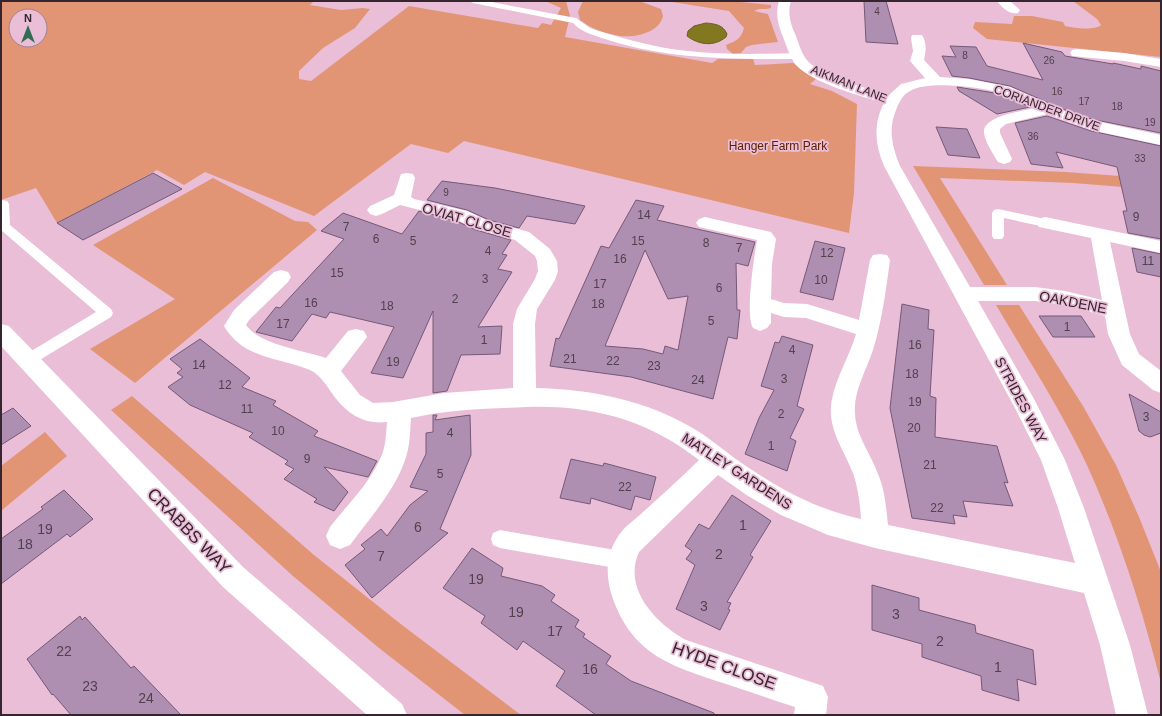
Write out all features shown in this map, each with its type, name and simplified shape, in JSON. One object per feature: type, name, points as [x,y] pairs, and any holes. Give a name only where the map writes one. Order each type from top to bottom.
[{"type":"street","name":"AIKMAN LANE","points":[[785,1],[783,6],[783,20],[802,63],[816,73],[892,102]]},
{"type":"street","points":[[1004,1],[1014,10]]},
{"type":"street","points":[[917,38],[920,51],[916,61],[936,81]]},
{"type":"street","points":[[1077,53],[1124,57],[1161,63]]},
{"type":"street","name":"CORIANDER DRIVE","points":[[892,102],[906,87],[936,81],[957,82],[1004,90],[1029,99],[1074,120],[1108,131],[1161,140]]},
{"type":"street","name":"STRIDES WAY","points":[[892,102],[883,128],[883,142],[886,153],[1026,406],[1053,460],[1071,508],[1115,645],[1132,715]]},
{"type":"street","points":[[1004,159],[992,133],[993,127],[1001,121],[1049,109]]},
{"type":"street","points":[[376,210],[402,198],[407,178]]},
{"type":"street","name":"OVIAT CLOSE","points":[[402,198],[408,203],[460,215],[482,225],[522,236],[543,253],[547,261],[548,271],[545,280],[527,310],[524,324],[525,398]]},
{"type":"street","points":[[705,223],[764,236],[767,239],[762,264],[760,313],[784,310],[807,311],[867,330]]},
{"type":"street","points":[[1045,223],[1161,247]]},
{"type":"street","points":[[1099,234],[1114,311]]},
{"type":"street","points":[[875,535],[872,496],[868,480],[846,428],[843,414],[843,403],[862,350],[880,260]]},
{"type":"street","name":"MATLEY GARDENS","points":[[281,277],[241,315],[235,326],[238,332],[256,344],[310,360],[328,370],[354,404],[369,412],[381,414],[424,404],[455,401],[525,398],[583,400],[640,415],[665,426],[688,438],[717,460],[777,499],[802,512],[835,525],[875,535],[1095,581]]},
{"type":"street","name":"OAKDENE","points":[[964,294],[1035,294],[1065,298],[1114,311],[1118,334],[1130,359],[1161,384]]},
{"type":"street","name":"CRABBS WAY","points":[[1,332],[233,577],[391,715]]},
{"type":"street","points":[[328,370],[356,337]]},
{"type":"street","points":[[340,536],[379,485],[394,460],[398,438],[400,410]]},
{"type":"street","name":"HYDE CLOSE","points":[[717,460],[629,543],[621,560],[622,583],[629,606],[642,625],[660,641],[679,651],[712,664],[812,697],[810,715]]},
{"type":"lane","points":[[473,1],[576,21],[583,27],[599,34],[673,52],[713,56],[798,56]]},
{"type":"lane","points":[[3,204],[4,226],[106,313],[28,360]]},
{"type":"lane","points":[[998,236],[998,213],[1045,223]]},
{"type":"lane","points":[[500,539],[621,560]]},
{"type":"green space","name":"Hanger Farm Park","points":[[1,1],[314,1],[310,5],[341,10],[363,8],[370,9],[355,28],[323,48],[299,71],[299,79],[311,81],[409,6],[538,28],[542,23],[551,25],[561,8],[545,1],[566,1],[570,16],[565,37],[712,63],[718,59],[753,59],[755,65],[793,63],[816,79],[810,84],[832,91],[857,104],[854,193],[849,233],[464,141],[448,153],[411,144],[314,216],[205,172],[184,185],[157,170],[57,223],[36,188],[1,200]]},
{"type":"green space","points":[[583,1],[639,1],[661,9],[663,16],[656,27],[644,34],[621,36],[610,34],[597,30],[580,20],[578,12]]},
{"type":"green space","points":[[666,1],[730,1],[771,5],[771,8],[754,11],[768,14],[778,42],[752,45],[746,47],[741,53],[733,54],[727,49],[726,45],[738,39],[744,28],[729,11]]},
{"type":"green space","points":[[1073,1],[1161,1],[1161,57],[987,39],[973,28],[975,22],[1012,24],[1014,16],[1032,16],[1063,22],[1065,26],[1078,28],[1094,28],[1101,25],[1097,19]]},
{"type":"green space","points":[[913,166],[1066,172],[1161,179],[1161,190],[1073,183],[940,178],[1007,285],[984,285]]},
{"type":"green space","points":[[213,178],[295,221],[308,222],[317,230],[135,383],[90,349],[175,299],[93,245]]},
{"type":"green space","points":[[996,305],[1019,305],[1083,406],[1116,465],[1139,517],[1161,572],[1161,683],[1146,627],[1128,571],[1098,489],[1065,422]]},
{"type":"green space","points":[[132,396],[314,555],[402,625],[521,715],[465,715],[379,648],[293,576],[111,410]]},
{"type":"green space","points":[[45,432],[67,456],[1,511],[1,466]]},
{"type":"shaded area","points":[[706,23],[721,27],[727,34],[726,37],[717,42],[706,44],[687,36],[688,31],[694,26]]},
{"type":"building","points":[[864,1],[886,1],[898,44],[866,42]]},
{"type":"building","points":[[1023,43],[1062,52],[1065,56],[1141,69],[1141,66],[1161,71],[1161,133],[1091,119],[1072,113],[1010,86],[952,76],[942,56],[956,57],[950,46],[976,47],[987,66],[1043,80]]},
{"type":"building","points":[[957,87],[1001,94],[1030,107],[997,114],[959,91]]},
{"type":"building","points":[[1047,116],[1091,131],[1161,146],[1161,239],[1128,233],[1123,211],[1127,211],[1117,167],[1056,152],[1063,168],[1031,164],[1015,123]]},
{"type":"building","points":[[936,127],[967,129],[980,158],[948,155]]},
{"type":"building","points":[[153,173],[182,189],[83,240],[57,223]]},
{"type":"building","points":[[442,181],[495,188],[585,206],[575,224],[527,216],[519,228],[489,220],[467,210],[427,200]]},
{"type":"building","points":[[636,200],[664,206],[657,220],[755,242],[748,266],[736,263],[737,310],[740,310],[737,339],[728,337],[713,399],[631,377],[550,366],[556,338],[559,339],[601,246],[609,248]],"holes":[[[645,250],[668,299],[688,296],[678,350],[665,346],[663,354],[643,349],[605,346]]]},
{"type":"building","points":[[419,211],[454,220],[476,230],[511,240],[502,254],[507,255],[498,269],[512,272],[478,327],[502,326],[500,354],[461,355],[447,391],[433,393],[433,311],[403,378],[371,373],[394,327],[330,312],[326,318],[312,314],[292,341],[256,332],[276,307],[280,308],[344,239],[321,231],[343,213],[402,234]]},
{"type":"building","points":[[815,241],[845,248],[833,300],[800,292]]},
{"type":"building","points":[[1132,248],[1161,254],[1161,277],[1137,272]]},
{"type":"building","points":[[902,304],[929,310],[928,329],[934,330],[930,396],[936,398],[935,437],[997,446],[1008,483],[1004,482],[1013,506],[963,501],[967,517],[953,515],[955,524],[912,518],[890,408]]},
{"type":"building","points":[[1039,316],[1081,316],[1095,337],[1053,337]]},
{"type":"building","points":[[782,336],[813,345],[797,406],[804,409],[790,438],[796,441],[787,471],[745,454],[759,418],[774,390],[761,386],[775,342],[779,343]]},
{"type":"building","points":[[200,339],[250,378],[242,387],[276,401],[273,405],[318,431],[314,436],[377,461],[368,477],[324,467],[348,492],[334,511],[314,502],[317,499],[284,479],[294,469],[285,464],[288,461],[249,437],[253,433],[190,405],[168,387],[183,377],[177,373],[182,369],[170,359]]},
{"type":"building","points":[[1129,394],[1161,412],[1161,433],[1150,437],[1139,431]]},
{"type":"building","points":[[13,408],[31,426],[1,445],[1,415]]},
{"type":"building","points":[[433,415],[437,415],[435,420],[470,415],[471,455],[440,529],[448,533],[372,598],[345,565],[365,549],[361,545],[381,529],[387,536],[410,505],[428,491],[410,487],[426,454],[426,433],[433,432]]},
{"type":"building","points":[[571,459],[603,466],[604,463],[656,477],[650,500],[635,496],[631,510],[591,498],[590,504],[560,498]]},
{"type":"building","points":[[64,490],[93,519],[70,537],[67,534],[1,584],[1,539],[43,509],[41,507]]},
{"type":"building","points":[[732,495],[771,521],[750,555],[753,557],[727,602],[731,603],[728,609],[730,610],[720,630],[676,609],[695,565],[686,559],[692,551],[685,546],[699,524],[709,529]]},
{"type":"building","points":[[472,548],[503,568],[501,576],[542,586],[555,595],[551,601],[579,620],[575,627],[585,634],[583,637],[611,656],[606,664],[631,681],[714,713],[714,715],[596,715],[556,686],[565,671],[523,641],[517,650],[481,623],[485,616],[443,588]]},
{"type":"building","points":[[872,585],[919,598],[919,610],[975,625],[976,633],[1033,650],[1036,685],[1017,679],[1019,701],[982,690],[981,676],[922,657],[922,644],[872,630]]},
{"type":"building","points":[[80,616],[82,620],[85,617],[131,668],[134,666],[181,715],[71,715],[53,694],[52,695],[27,659]]}]
